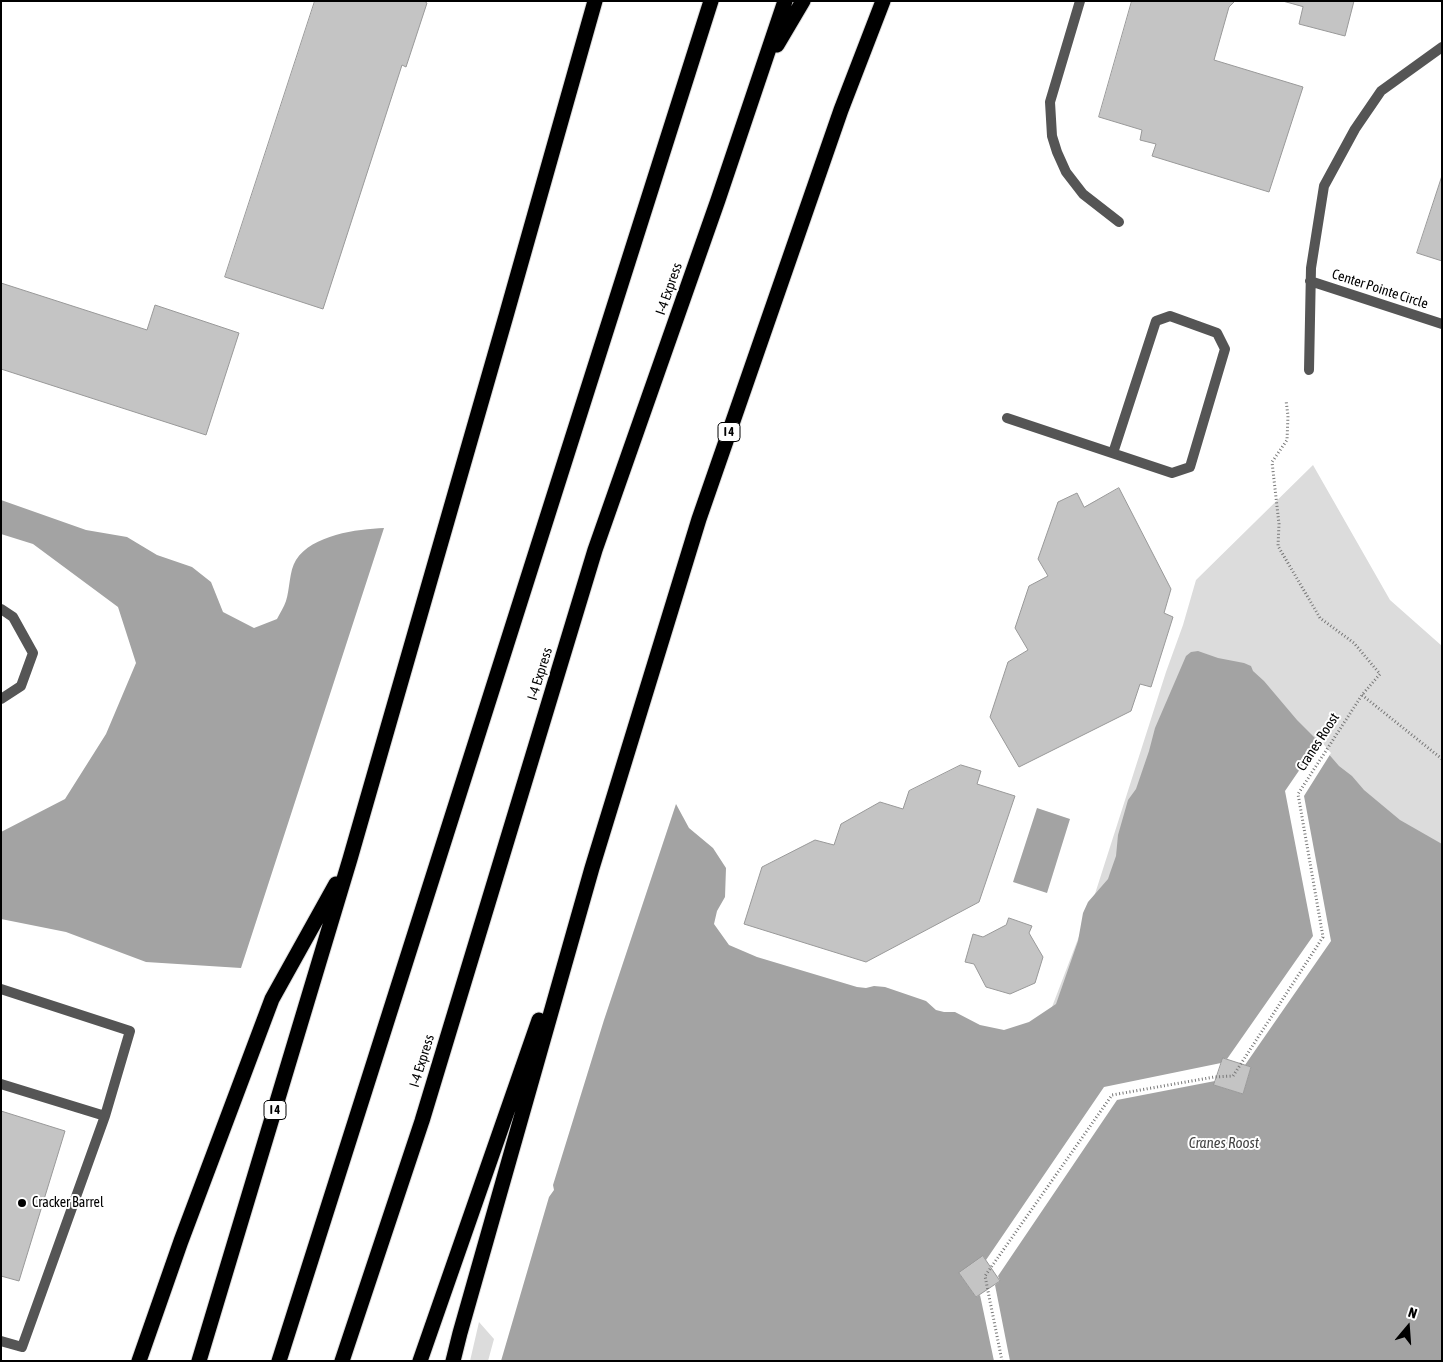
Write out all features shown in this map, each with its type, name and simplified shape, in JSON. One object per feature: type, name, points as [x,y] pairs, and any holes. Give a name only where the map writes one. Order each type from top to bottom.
[{"type":"highway","name":"I 4","points":[[199,1361],[350,859],[595,1]]},
{"type":"highway","points":[[279,1361],[711,1]]},
{"type":"highway","name":"I-4 Express","points":[[342,1361],[422,1121],[595,550],[785,1]]},
{"type":"highway","points":[[764,66],[803,1]]},
{"type":"highway","name":"I 4","points":[[420,1361],[592,868],[699,519],[841,110],[883,1]]},
{"type":"highway","points":[[139,1361],[181,1241],[272,999],[350,859]]},
{"type":"highway","points":[[454,1361],[460,1333],[592,868]]},
{"type":"street","points":[[1080,1],[1050,102],[1052,136],[1066,172],[1084,194],[1120,222]]},
{"type":"street","points":[[1439,49],[1442,38]]},
{"type":"street","name":"Center Pointe Circle","points":[[1309,370],[1311,268],[1324,186],[1355,129],[1381,91],[1439,49]]},
{"type":"street","name":"Center Pointe Circle","points":[[1310,281],[1442,324]]},
{"type":"street","points":[[1007,418],[1172,473],[1190,467],[1225,349],[1217,332],[1170,316],[1156,321],[1113,453]]},
{"type":"street","points":[[1,609],[13,617],[33,653],[21,686],[1,699]]},
{"type":"street","points":[[1,989],[130,1031],[105,1116],[22,1348],[1,1341]]},
{"type":"street","points":[[1,1084],[105,1116]]},
{"type":"path","name":"Cranes Roost","points":[[1002,1361],[985,1276],[1112,1096],[1214,1077],[1233,1076],[1323,937],[1298,794],[1362,695],[1380,674],[1354,643],[1320,618],[1278,546],[1279,524],[1272,462],[1286,440],[1288,416],[1286,400]]},
{"type":"path","points":[[1362,695],[1442,760]]},
{"type":"shaded area","points":[[1313,465],[1390,600],[1442,646],[1442,1361],[1052,1007],[1094,897],[1196,580]]},
{"type":"shaded area","points":[[479,1322],[494,1339],[488,1361],[470,1361]]},
{"type":"water","points":[[1,500],[86,530],[127,537],[157,555],[192,567],[211,582],[223,612],[254,628],[277,619],[286,601],[294,564],[303,551],[324,539],[336,535],[384,528],[241,968],[146,962],[66,932],[1,919],[1,832],[65,799],[106,734],[136,663],[118,607],[33,544],[1,534]]},
{"type":"water","name":"Cranes Roost","points":[[1198,651],[1251,666],[1253,671],[1264,681],[1297,720],[1364,790],[1400,820],[1442,844],[1442,1361],[501,1361],[604,1020],[676,804],[689,828],[713,848],[726,868],[725,897],[717,911],[714,924],[729,945],[757,957],[857,987],[885,987],[926,1001],[936,1010],[955,1012],[980,1025],[1004,1030],[1029,1022],[1056,1004],[1078,941],[1083,913],[1088,902],[1108,879],[1116,856],[1118,835],[1128,800],[1136,789],[1155,728],[1186,656],[1191,652]]},
{"type":"water","points":[[1037,808],[1070,819],[1047,893],[1013,882]]},
{"type":"pier","points":[[1320,740],[1331,753],[1304,796],[1331,941],[1245,1065],[1251,1067],[1243,1094],[1214,1085],[1215,1081],[1117,1100],[998,1276],[1000,1281],[995,1285],[1010,1361],[994,1361],[980,1295],[976,1297],[959,1273],[983,1256],[986,1260],[1104,1087],[1221,1063],[1223,1058],[1227,1059],[1313,936],[1285,791]]},
{"type":"building","points":[[315,1],[424,1],[427,3],[406,67],[402,65],[323,309],[225,277]]},
{"type":"building","points":[[1132,1],[1235,1],[1229,7],[1214,60],[1303,87],[1269,192],[1152,156],[1156,144],[1140,140],[1142,130],[1099,117]]},
{"type":"building","points":[[1283,1],[1354,1],[1345,36],[1299,24],[1303,7]]},
{"type":"building","points":[[1442,176],[1442,261],[1417,253]]},
{"type":"building","points":[[1,283],[147,330],[155,305],[239,333],[206,435],[1,369]]},
{"type":"building","points":[[1119,488],[1171,589],[1164,613],[1173,617],[1151,687],[1140,684],[1131,711],[1019,767],[990,717],[1008,662],[1028,650],[1015,628],[1029,586],[1048,576],[1038,559],[1058,502],[1077,493],[1084,507]]},
{"type":"building","points":[[961,765],[981,771],[977,784],[1015,796],[979,902],[866,962],[744,924],[762,867],[815,840],[834,845],[841,824],[880,802],[903,809],[909,791]]},
{"type":"building","points":[[1009,918],[1032,926],[1029,933],[1043,957],[1035,983],[1010,994],[986,987],[974,964],[965,962],[973,934],[983,937],[1006,925]]},
{"type":"building","points":[[1223,1058],[1251,1067],[1243,1094],[1214,1085]]},
{"type":"building","name":"Cracker Barrel","points":[[1,1111],[65,1131],[19,1281],[1,1276]]},
{"type":"building","points":[[983,1256],[1000,1281],[976,1297],[959,1273]]},
{"type":"place","name":"Cracker Barrel","points":[[22,1203]]}]
